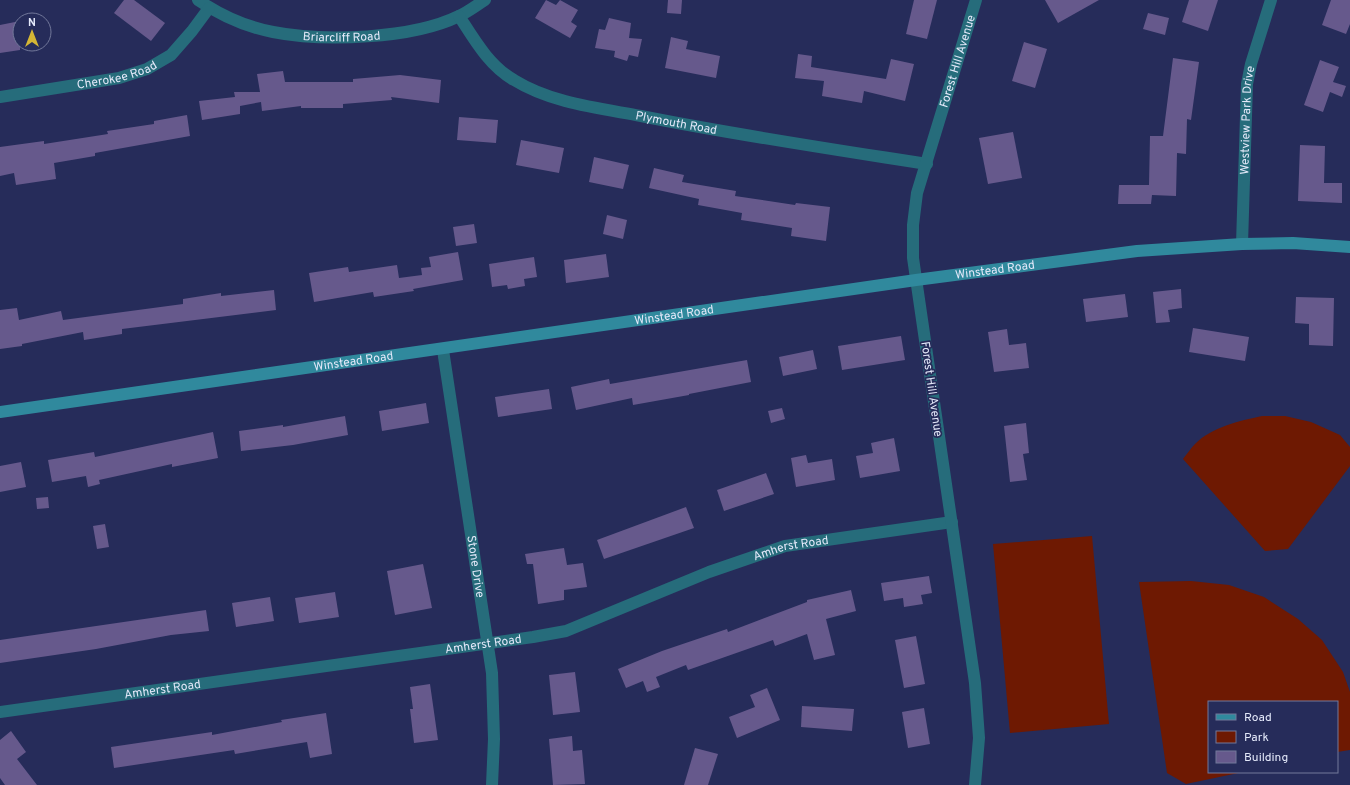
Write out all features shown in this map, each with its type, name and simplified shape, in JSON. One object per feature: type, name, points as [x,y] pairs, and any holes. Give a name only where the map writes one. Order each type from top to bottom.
[{"type":"street","name":"Briarcliff Road","points":[[198,0],[210,8],[238,21],[272,32],[314,37],[385,35],[423,28],[459,16],[485,0]]},
{"type":"street","name":"Forest Hill Avenue","points":[[975,785],[979,738],[977,709],[952,522],[913,258],[913,225],[917,193],[976,0]]},
{"type":"street","name":"Westview Park Drive","points":[[1242,244],[1247,84],[1251,64],[1271,0]]},
{"type":"street","name":"Cherokee Road","points":[[0,97],[119,78],[147,69],[171,55],[210,8]]},
{"type":"street","name":"Plymouth Road","points":[[459,16],[492,63],[513,80],[539,93],[578,104],[675,123],[927,164]]},
{"type":"street","name":"Winstead Road","points":[[0,412],[444,350],[916,280],[1137,251],[1242,244],[1293,243],[1350,247]]},
{"type":"street","name":"Stone Drive","points":[[444,350],[489,642],[493,705],[492,785]]},
{"type":"street","name":"Amherst Road","points":[[0,712],[533,637],[566,630],[708,572],[785,546],[952,522]]},
{"type":"green space","points":[[1262,416],[1285,416],[1311,422],[1340,435],[1350,447],[1350,466],[1288,549],[1265,551],[1183,459],[1195,444],[1209,433],[1235,423]]},
{"type":"green space","points":[[1092,536],[1109,724],[1010,733],[993,544]]},
{"type":"green space","points":[[1191,581],[1229,585],[1264,597],[1298,619],[1322,640],[1343,672],[1350,692],[1350,750],[1338,752],[1338,701],[1208,701],[1208,773],[1238,773],[1186,784],[1167,773],[1139,582]]},
{"type":"building","points":[[124,0],[134,0],[165,23],[151,41],[114,13]]},
{"type":"building","points":[[546,0],[556,5],[560,0],[578,10],[571,22],[577,26],[570,38],[535,18]]},
{"type":"building","points":[[668,0],[682,0],[681,14],[667,13]]},
{"type":"building","points":[[914,0],[937,0],[927,39],[906,34]]},
{"type":"building","points":[[1045,0],[1099,0],[1058,23]]},
{"type":"building","points":[[1189,0],[1218,0],[1208,31],[1182,22]]},
{"type":"building","points":[[1331,0],[1350,0],[1350,24],[1346,34],[1322,25]]},
{"type":"building","points":[[1148,13],[1169,18],[1165,35],[1143,29]]},
{"type":"building","points":[[609,18],[631,23],[629,38],[642,39],[638,57],[629,55],[627,61],[614,57],[615,51],[595,48],[599,29],[605,30]]},
{"type":"building","points":[[12,23],[12,51],[0,53],[0,25]]},
{"type":"building","points":[[671,37],[688,41],[686,49],[720,56],[716,78],[665,68]]},
{"type":"building","points":[[1024,42],[1047,49],[1035,88],[1012,81]]},
{"type":"building","points":[[798,54],[812,56],[811,67],[886,79],[891,59],[914,64],[905,101],[864,91],[862,103],[822,96],[824,81],[795,78]]},
{"type":"building","points":[[1173,58],[1199,62],[1191,120],[1187,119],[1186,154],[1177,153],[1176,196],[1152,195],[1151,204],[1118,204],[1119,185],[1149,185],[1150,136],[1163,136]]},
{"type":"building","points":[[1320,60],[1339,67],[1333,82],[1346,86],[1342,97],[1330,92],[1323,112],[1304,105]]},
{"type":"building","points":[[283,71],[285,82],[353,82],[353,79],[400,75],[441,80],[439,103],[391,97],[392,100],[343,104],[343,108],[301,108],[301,106],[262,111],[261,102],[240,106],[240,114],[202,120],[199,101],[235,97],[234,92],[260,92],[257,74]]},
{"type":"building","points":[[187,115],[190,136],[95,153],[95,156],[54,163],[56,179],[16,185],[14,173],[0,176],[0,147],[44,141],[44,144],[108,134],[107,131],[154,124],[154,121]]},
{"type":"building","points":[[459,117],[498,120],[496,143],[457,140]]},
{"type":"building","points":[[1013,132],[1022,178],[988,184],[979,138]]},
{"type":"building","points":[[521,140],[564,148],[559,173],[516,165]]},
{"type":"building","points":[[1300,145],[1325,146],[1324,183],[1342,183],[1342,203],[1298,201]]},
{"type":"building","points":[[594,157],[629,165],[623,189],[589,182]]},
{"type":"building","points":[[654,168],[684,175],[682,182],[736,191],[735,196],[795,205],[796,203],[830,207],[826,241],[791,236],[792,228],[741,220],[742,213],[698,205],[699,199],[649,188]]},
{"type":"building","points":[[607,215],[627,220],[623,239],[603,234]]},
{"type":"building","points":[[474,224],[477,243],[456,246],[453,227]]},
{"type":"building","points":[[458,252],[463,280],[413,289],[414,291],[374,297],[373,292],[314,302],[309,273],[348,267],[349,272],[397,265],[399,278],[422,275],[421,268],[431,267],[429,257]]},
{"type":"building","points":[[606,254],[609,277],[566,283],[564,260]]},
{"type":"building","points":[[534,257],[537,277],[524,279],[525,286],[508,289],[507,285],[492,287],[489,264]]},
{"type":"building","points":[[1181,289],[1182,308],[1168,310],[1170,322],[1156,323],[1153,292]]},
{"type":"building","points":[[274,290],[276,310],[122,329],[122,334],[84,340],[83,332],[22,344],[22,346],[0,349],[0,310],[17,308],[19,320],[61,311],[63,320],[183,304],[183,299],[221,293],[221,296]]},
{"type":"building","points":[[1125,294],[1128,317],[1086,322],[1083,299]]},
{"type":"building","points":[[1296,297],[1334,298],[1333,346],[1309,345],[1309,324],[1295,323]]},
{"type":"building","points":[[1193,328],[1249,337],[1245,361],[1189,352]]},
{"type":"building","points":[[1007,329],[1009,345],[1026,343],[1029,368],[994,372],[988,332]]},
{"type":"building","points":[[901,336],[905,360],[842,370],[838,346]]},
{"type":"building","points":[[813,350],[817,369],[783,376],[779,357]]},
{"type":"building","points":[[747,360],[751,382],[633,405],[632,398],[576,410],[571,387],[609,379],[610,384]]},
{"type":"building","points":[[549,389],[552,409],[498,417],[495,397]]},
{"type":"building","points":[[426,403],[429,423],[382,431],[379,411]]},
{"type":"building","points":[[782,408],[785,419],[771,423],[768,411]]},
{"type":"building","points":[[345,416],[348,435],[293,445],[241,451],[239,431],[283,425],[283,427]]},
{"type":"building","points":[[1026,423],[1029,453],[1023,454],[1027,480],[1010,482],[1004,426]]},
{"type":"building","points":[[213,432],[218,458],[172,467],[172,464],[99,480],[100,484],[88,487],[86,476],[52,482],[48,460],[94,452],[95,457]]},
{"type":"building","points":[[894,438],[900,471],[860,478],[856,456],[873,453],[871,443]]},
{"type":"building","points":[[806,455],[808,463],[832,459],[835,480],[796,487],[791,458]]},
{"type":"building","points":[[21,462],[26,487],[0,492],[0,466]]},
{"type":"building","points":[[766,473],[774,494],[724,511],[717,490]]},
{"type":"building","points":[[48,497],[49,508],[37,509],[36,498]]},
{"type":"building","points":[[686,507],[694,528],[604,559],[597,540]]},
{"type":"building","points":[[105,524],[109,547],[97,549],[93,526]]},
{"type":"building","points":[[564,548],[567,565],[583,563],[587,587],[564,590],[564,600],[538,604],[533,564],[527,564],[525,554]]},
{"type":"building","points":[[423,564],[432,608],[395,615],[387,571]]},
{"type":"building","points":[[929,576],[932,593],[921,595],[923,604],[904,607],[903,598],[884,601],[881,583]]},
{"type":"building","points":[[851,590],[856,611],[826,619],[835,655],[814,660],[807,634],[775,646],[773,640],[688,670],[686,665],[656,677],[660,687],[647,692],[643,681],[626,688],[618,669],[662,651],[727,629],[728,632],[807,602],[807,600]]},
{"type":"building","points":[[335,592],[339,617],[299,623],[295,598]]},
{"type":"building","points":[[270,597],[274,621],[236,627],[232,603]]},
{"type":"building","points":[[206,610],[209,631],[171,635],[96,649],[0,663],[0,640]]},
{"type":"building","points":[[916,636],[925,684],[904,688],[895,640]]},
{"type":"building","points":[[575,672],[580,712],[553,715],[549,675]]},
{"type":"building","points":[[430,684],[438,740],[414,743],[410,709],[413,709],[410,687]]},
{"type":"building","points":[[767,688],[780,720],[737,738],[729,717],[755,707],[750,695]]},
{"type":"building","points":[[802,706],[854,709],[852,731],[801,727]]},
{"type":"building","points":[[924,708],[930,744],[908,748],[902,712]]},
{"type":"building","points":[[326,713],[332,754],[310,758],[307,742],[235,754],[234,750],[114,768],[111,747],[212,732],[212,735],[282,722],[281,720]]},
{"type":"building","points":[[11,731],[26,752],[17,759],[37,785],[5,785],[0,778],[0,740]]},
{"type":"building","points":[[572,736],[573,751],[582,750],[585,784],[553,785],[549,739]]},
{"type":"building","points":[[695,748],[718,754],[708,785],[684,785]]}]
